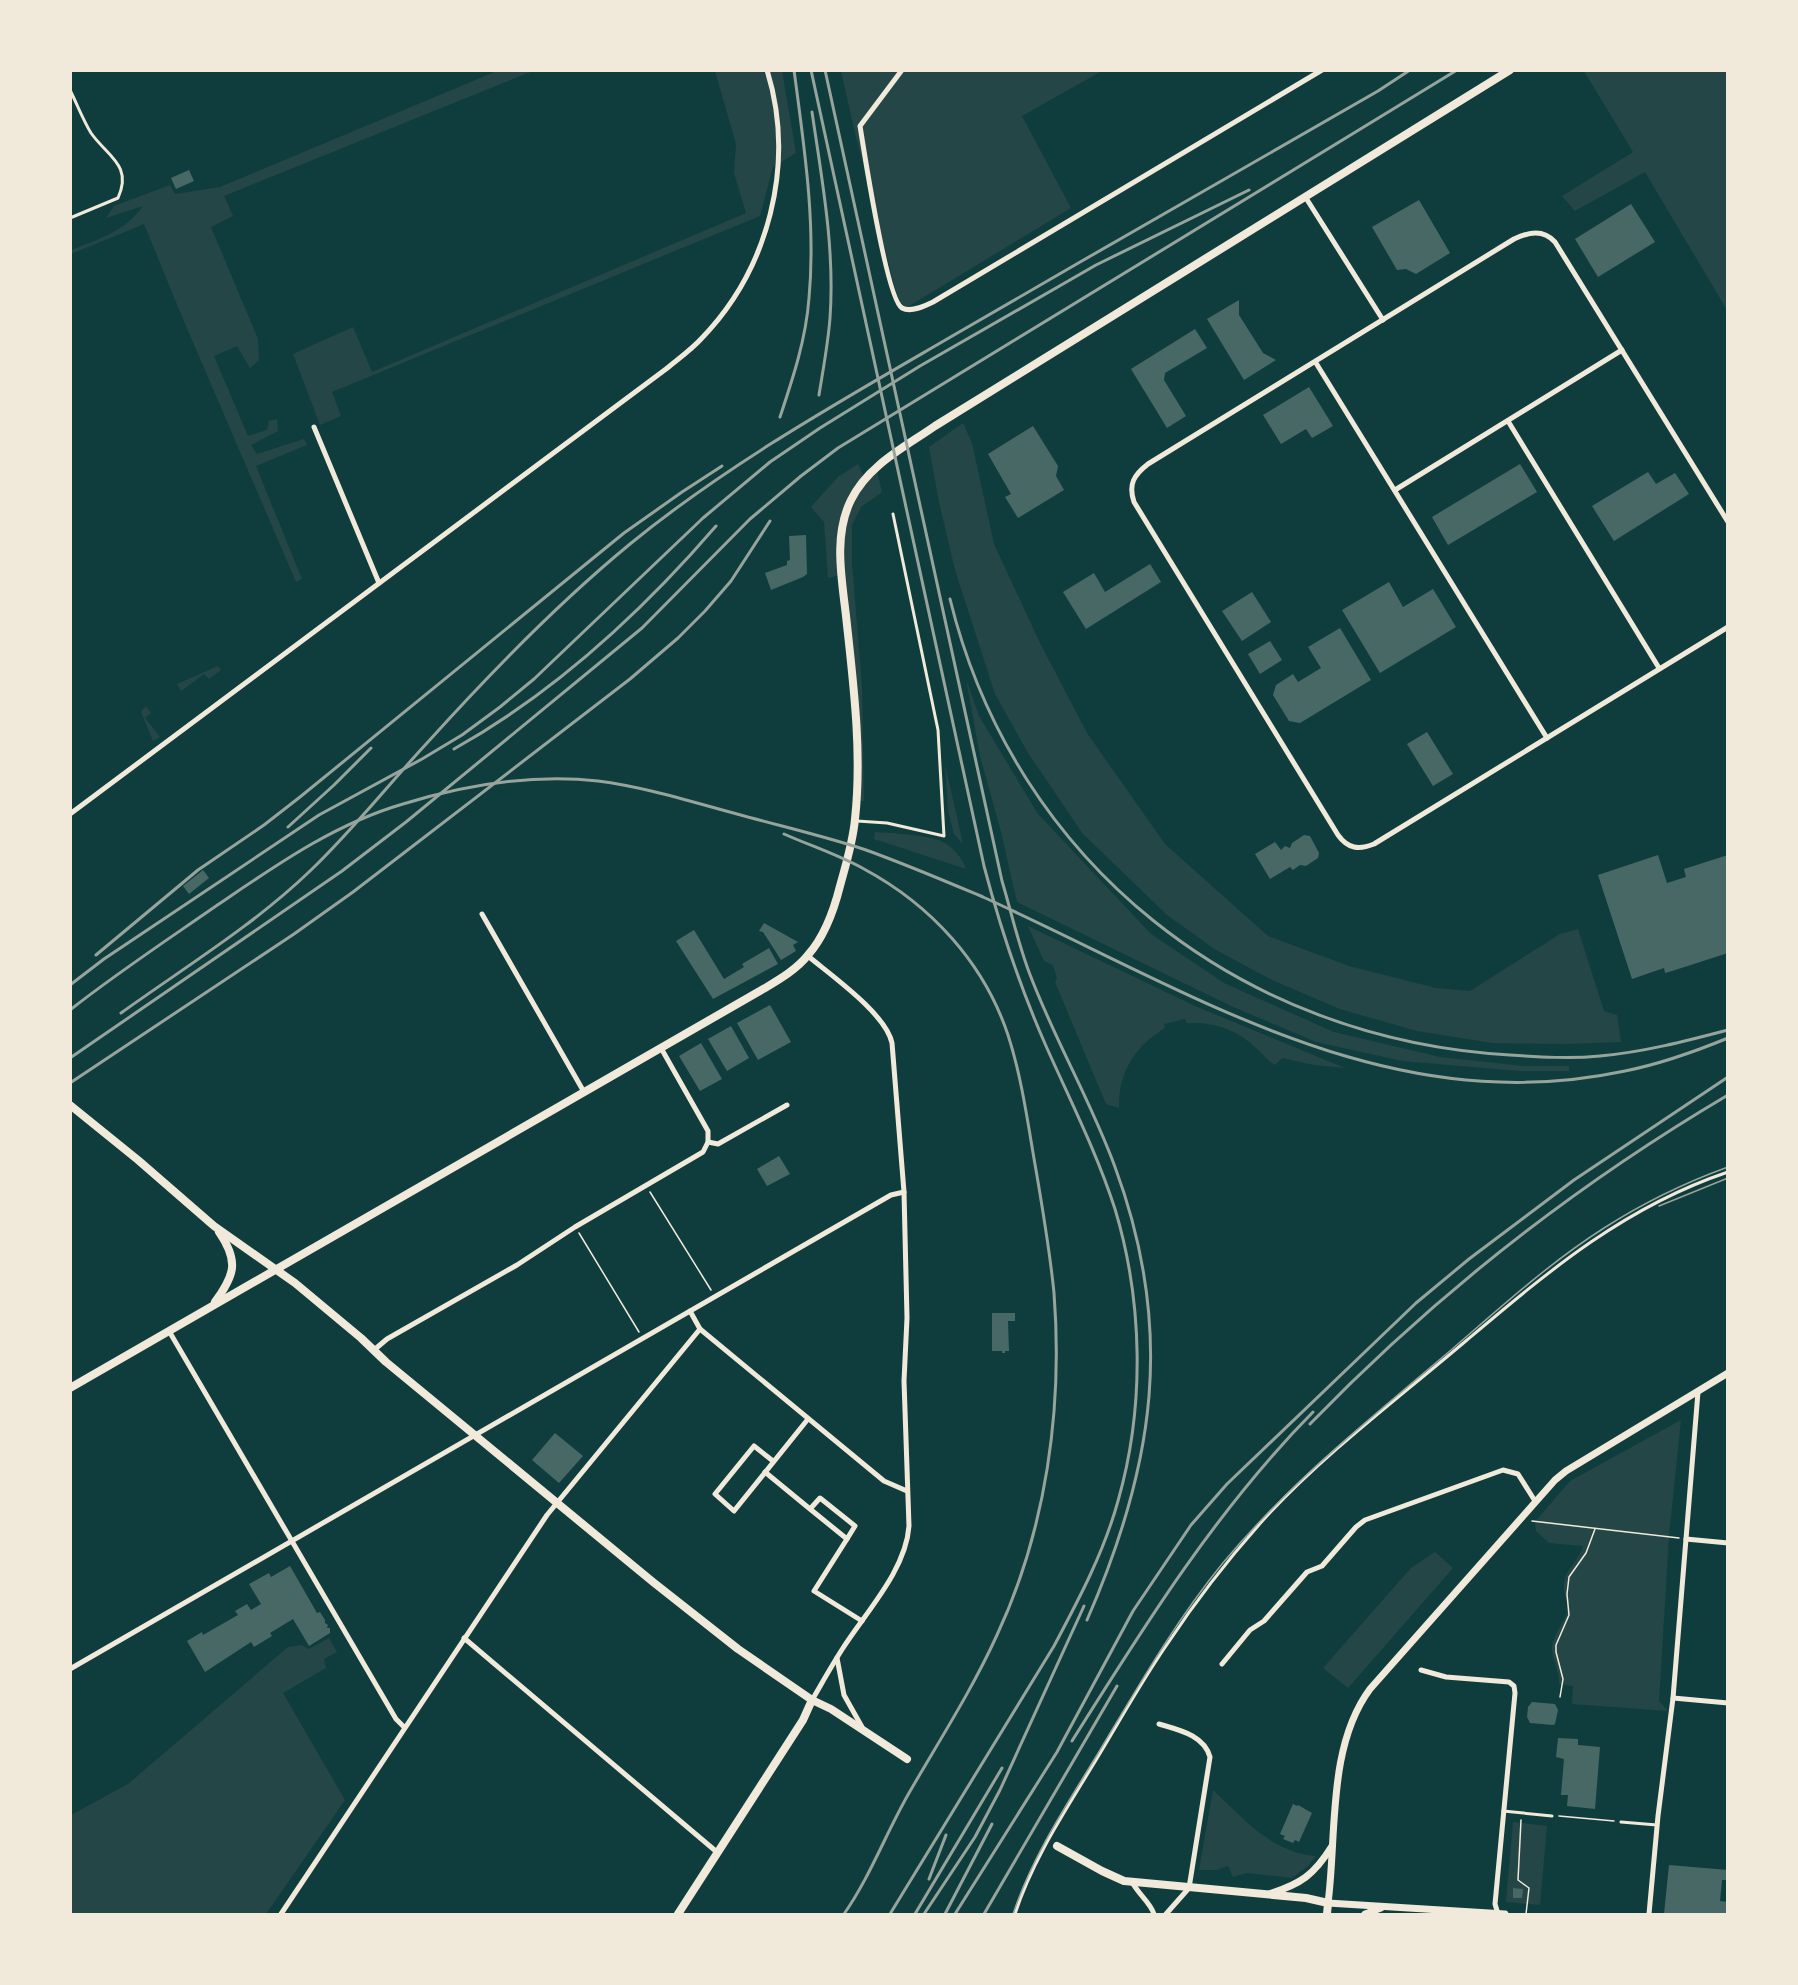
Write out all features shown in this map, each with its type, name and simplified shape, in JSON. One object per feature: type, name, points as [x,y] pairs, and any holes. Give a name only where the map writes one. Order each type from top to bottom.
[{"type":"main road","points":[[70,1388],[765,988],[808,956],[827,925],[835,906],[855,821],[858,772],[841,538],[844,519],[852,499],[864,480],[877,466],[935,426],[1510,70]]},
{"type":"main road","points":[[70,1105],[214,1226],[295,1283],[386,1362],[738,1649],[812,1700],[831,1709],[907,1759]]},
{"type":"main road","points":[[210,1307],[227,1285],[232,1266],[230,1249],[214,1226]]},
{"type":"main road","points":[[678,1914],[803,1720],[812,1700]]},
{"type":"main road","points":[[1057,1846],[1110,1875],[1132,1882],[1306,1898],[1328,1903],[1327,1914]]},
{"type":"street","points":[[70,814],[666,369],[702,339],[725,311],[746,279],[759,250],[774,199],[778,136],[776,111],[767,70]]},
{"type":"street","points":[[902,70],[860,126],[878,227],[894,296],[905,309],[933,302],[1322,70]]},
{"type":"street","points":[[1306,198],[1383,320]]},
{"type":"street","points":[[1728,522],[1555,242],[1547,235],[1538,232],[1517,237],[1316,363],[1148,464],[1134,477],[1131,489],[1134,502],[1338,835],[1346,844],[1354,848],[1374,844],[1728,627]]},
{"type":"street","points":[[1395,490],[1622,350]]},
{"type":"street","points":[[1316,363],[1547,738]]},
{"type":"street","points":[[1508,421],[1659,668]]},
{"type":"street","points":[[314,427],[379,583]]},
{"type":"street","points":[[482,914],[584,1092]]},
{"type":"street","points":[[808,956],[877,1017],[890,1034],[904,1192],[907,1318],[904,1381],[909,1526],[903,1554],[812,1700]]},
{"type":"street","points":[[374,1350],[387,1339],[517,1265],[575,1227],[700,1155],[708,1142],[709,1135],[706,1126],[661,1048]]},
{"type":"street","points":[[708,1142],[718,1144],[787,1105]]},
{"type":"street","points":[[70,1669],[891,1195],[904,1192]]},
{"type":"street","points":[[690,1311],[700,1329],[808,1419],[884,1481],[907,1491]]},
{"type":"street","points":[[281,1914],[557,1502],[700,1329]]},
{"type":"street","points":[[169,1331],[396,1719],[405,1727]]},
{"type":"street","points":[[1505,1914],[1328,1903],[1344,1745],[1350,1727],[1370,1689],[1535,1501],[1566,1471],[1728,1373]]},
{"type":"street","points":[[1649,1914],[1673,1698],[1698,1392]]},
{"type":"street","points":[[773,1461],[754,1446],[715,1494],[734,1511],[808,1419]]},
{"type":"street","points":[[1222,1664],[1250,1630],[1264,1621],[1307,1572],[1322,1566],[1365,1520],[1503,1470],[1518,1474],[1535,1501]]},
{"type":"street","points":[[765,1472],[847,1539]]},
{"type":"street","points":[[810,1509],[820,1498],[855,1526],[813,1591],[862,1622]]},
{"type":"street","points":[[1686,1539],[1728,1543]]},
{"type":"street","points":[[464,1638],[718,1853]]},
{"type":"street","points":[[837,1657],[844,1695],[863,1729]]},
{"type":"street","points":[[1421,1670],[1446,1677],[1509,1682],[1514,1686],[1495,1904],[1498,1914]]},
{"type":"street","points":[[1673,1698],[1728,1703]]},
{"type":"street","points":[[1159,1724],[1186,1733],[1202,1742],[1210,1757],[1189,1888],[1166,1914]]},
{"type":"street","points":[[1267,1895],[1290,1887],[1309,1876],[1323,1861],[1333,1844]]},
{"type":"street","points":[[1132,1882],[1139,1896],[1149,1905],[1154,1914]]},
{"type":"street","points":[[1365,1914],[1383,1908]]},
{"type":"lane","points":[[70,90],[89,130],[118,164],[123,181],[118,198],[70,218]]},
{"type":"lane","points":[[855,821],[887,823],[944,836],[938,730],[893,514]]},
{"type":"lane","points":[[1015,1914],[1050,1837],[1166,1645],[1199,1598],[1267,1516],[1335,1452],[1555,1267],[1610,1227],[1642,1209],[1686,1188],[1728,1172]]},
{"type":"lane","points":[[1503,1811],[1552,1816]]},
{"type":"lane","points":[[1621,1822],[1657,1826]]},
{"type":"path","points":[[647,1186],[678,1240],[683,1244],[715,1296]]},
{"type":"path","points":[[575,1227],[643,1338]]},
{"type":"path","points":[[1522,1516],[1535,1522],[1686,1539]]},
{"type":"path","points":[[1560,1697],[1563,1679],[1556,1645],[1569,1615],[1569,1577],[1586,1553],[1594,1529]]},
{"type":"path","points":[[1521,1813],[1518,1880],[1529,1888],[1526,1914]]},
{"type":"path","points":[[1552,1816],[1621,1822]]},
{"type":"shaded area","points":[[497,71],[533,71],[224,196],[233,216],[211,227],[258,339],[259,360],[250,368],[237,346],[214,356],[248,436],[267,430],[269,421],[277,419],[278,431],[251,445],[257,454],[304,439],[307,445],[256,466],[302,579],[296,582],[144,224],[71,254],[71,250],[120,228],[143,206],[106,218],[114,206],[170,185],[175,194],[220,187]]},
{"type":"shaded area","points":[[715,71],[782,71],[796,153],[773,167],[760,216],[332,392],[341,416],[320,425],[293,354],[353,327],[372,372],[746,213],[734,173],[736,144]]},
{"type":"shaded area","points":[[841,71],[1102,71],[1022,116],[1071,208],[901,311]]},
{"type":"shaded area","points":[[1584,71],[1727,71],[1727,310],[1645,172],[1575,211],[1562,196],[1633,152]]},
{"type":"shaded area","points":[[963,423],[972,443],[994,544],[1040,643],[1087,733],[1165,844],[1268,936],[1349,966],[1436,988],[1470,991],[1560,934],[1578,929],[1604,1011],[1617,1015],[1621,1042],[1492,1043],[1417,1031],[1340,1009],[1274,981],[1216,950],[1167,915],[1083,834],[1028,753],[995,694],[955,570],[929,447]]},
{"type":"shaded area","points":[[858,464],[863,475],[875,464],[882,492],[861,507],[852,525],[852,563],[862,687],[864,801],[858,801],[851,644],[842,523],[840,575],[828,578],[824,522],[811,507],[838,477]]},
{"type":"shaded area","points":[[218,666],[221,670],[209,679],[204,674],[181,691],[177,684]]},
{"type":"shaded area","points":[[966,679],[979,716],[1038,814],[1151,934],[1224,983],[1334,1032],[1440,1057],[1524,1066],[1569,1066],[1569,1071],[1520,1071],[1402,1061],[1316,1042],[1231,1006],[1017,902],[980,756]]},
{"type":"shaded area","points":[[146,706],[151,713],[145,718],[160,737],[153,741],[141,712]]},
{"type":"shaded area","points":[[945,764],[963,844],[954,834],[948,811]]},
{"type":"shaded area","points":[[875,832],[918,836],[941,841],[956,852],[966,869],[874,839]]},
{"type":"shaded area","points":[[1028,926],[1195,1006],[1345,1068],[1314,1065],[1282,1058],[1275,1065],[1242,1036],[1225,1028],[1187,1023],[1185,1019],[1164,1024],[1165,1028],[1145,1043],[1125,1072],[1119,1095],[1119,1108],[1106,1104],[1055,982],[1057,979],[1053,965],[1044,961]]},
{"type":"shaded area","points":[[1681,1420],[1669,1536],[1659,1701],[1668,1711],[1572,1704],[1573,1686],[1559,1684],[1552,1647],[1567,1612],[1565,1579],[1583,1546],[1549,1543],[1536,1531],[1535,1522],[1570,1481]]},
{"type":"shaded area","points":[[1435,1552],[1453,1568],[1348,1688],[1323,1668],[1411,1568]]},
{"type":"shaded area","points":[[329,1638],[337,1652],[324,1659],[326,1668],[283,1693],[345,1800],[266,1914],[71,1914],[71,1815],[128,1784],[288,1647],[301,1645],[309,1649]]},
{"type":"shaded area","points":[[1213,1790],[1247,1822],[1272,1841],[1300,1853],[1316,1856],[1308,1866],[1292,1878],[1246,1873],[1233,1877],[1228,1866],[1217,1870],[1199,1870]]},
{"type":"shaded area","points":[[1513,1822],[1547,1826],[1540,1905],[1506,1902]]},
{"type":"building","points":[[189,170],[194,181],[176,189],[171,178]]},
{"type":"building","points":[[1419,200],[1450,253],[1416,274],[1406,269],[1397,270],[1372,227]]},
{"type":"building","points":[[1631,204],[1655,242],[1598,277],[1575,239]]},
{"type":"building","points":[[1239,300],[1239,315],[1263,353],[1276,360],[1244,380],[1207,319]]},
{"type":"building","points":[[1195,329],[1207,348],[1165,373],[1164,380],[1186,416],[1167,428],[1131,369]]},
{"type":"building","points":[[1309,387],[1333,426],[1312,438],[1306,429],[1281,444],[1263,415]]},
{"type":"building","points":[[1033,426],[1058,466],[1056,476],[1064,490],[1018,518],[1005,497],[1011,494],[988,454]]},
{"type":"building","points":[[1520,464],[1537,492],[1448,545],[1432,517]]},
{"type":"building","points":[[1648,472],[1656,484],[1675,473],[1689,494],[1614,541],[1592,506]]},
{"type":"building","points":[[806,535],[807,574],[771,590],[765,573],[787,565],[787,561],[790,560],[789,536]]},
{"type":"building","points":[[1150,564],[1161,582],[1086,629],[1063,592],[1094,573],[1105,592]]},
{"type":"building","points":[[1389,582],[1403,607],[1433,589],[1456,627],[1380,673],[1342,610]]},
{"type":"building","points":[[1252,592],[1271,622],[1242,641],[1222,611]]},
{"type":"building","points":[[1340,628],[1371,680],[1300,723],[1289,721],[1273,695],[1276,685],[1293,674],[1298,682],[1321,668],[1308,647]]},
{"type":"building","points":[[1270,641],[1282,660],[1260,674],[1248,654]]},
{"type":"building","points":[[1427,732],[1453,774],[1433,786],[1407,744]]},
{"type":"building","points":[[1304,835],[1310,836],[1319,853],[1318,858],[1306,866],[1300,865],[1293,870],[1290,867],[1270,879],[1255,854],[1275,842],[1281,850],[1285,846],[1290,848],[1292,843]]},
{"type":"building","points":[[1658,855],[1667,883],[1686,877],[1684,869],[1728,855],[1728,953],[1665,973],[1664,968],[1632,979],[1598,875]]},
{"type":"building","points":[[203,870],[209,878],[189,894],[183,886]]},
{"type":"building","points":[[764,923],[798,942],[793,945],[796,951],[781,960],[763,932],[759,931]]},
{"type":"building","points":[[694,930],[724,979],[744,967],[742,964],[769,948],[778,964],[713,999],[676,941]]},
{"type":"building","points":[[770,1005],[791,1042],[758,1060],[737,1023]]},
{"type":"building","points":[[731,1026],[749,1058],[727,1071],[708,1039]]},
{"type":"building","points":[[701,1043],[722,1079],[700,1091],[679,1056]]},
{"type":"building","points":[[779,1156],[790,1174],[767,1186],[757,1169]]},
{"type":"building","points":[[992,1313],[1015,1313],[1015,1321],[1008,1321],[1009,1351],[1005,1353],[992,1351]]},
{"type":"building","points":[[555,1433],[583,1456],[559,1483],[532,1460]]},
{"type":"building","points":[[290,1566],[317,1613],[320,1612],[328,1625],[327,1628],[330,1628],[330,1633],[309,1646],[293,1619],[270,1633],[272,1636],[254,1647],[251,1642],[205,1672],[187,1641],[202,1632],[203,1635],[238,1615],[235,1611],[247,1604],[251,1610],[261,1604],[249,1584],[269,1573],[271,1577]]},
{"type":"building","points":[[1532,1702],[1555,1704],[1558,1710],[1555,1724],[1530,1723],[1527,1717],[1528,1707]]},
{"type":"building","points":[[1558,1738],[1578,1739],[1578,1745],[1600,1747],[1595,1809],[1567,1806],[1568,1795],[1561,1795],[1564,1759],[1556,1757]]},
{"type":"building","points":[[1293,1804],[1312,1813],[1299,1842],[1295,1840],[1293,1843],[1283,1839],[1285,1836],[1280,1834]]},
{"type":"building","points":[[1669,1865],[1728,1870],[1728,1880],[1722,1880],[1720,1901],[1728,1902],[1728,1914],[1664,1914]]},
{"type":"building","points":[[1513,1888],[1523,1889],[1522,1898],[1513,1898]]},
{"type":"tram line","points":[[1013,1914],[1030,1872],[1050,1833],[1156,1657],[1204,1586],[1248,1534],[1361,1426],[1544,1271],[1604,1228],[1649,1202],[1728,1167]]},
{"type":"tram line","points":[[1659,1206],[1728,1178]]},
{"type":"railway","points":[[780,417],[802,343],[811,270],[808,184],[794,70]]},
{"type":"railway","points":[[811,70],[984,866],[1019,979],[1046,1046],[1092,1147],[1115,1209],[1131,1281],[1137,1355],[1133,1429],[1127,1465],[1118,1501],[1098,1557],[1054,1646],[890,1914]]},
{"type":"railway","points":[[825,70],[1002,881],[1029,972],[1115,1167],[1134,1227],[1146,1284],[1150,1341],[1149,1396],[1142,1451],[1128,1507],[1110,1563],[1087,1620]]},
{"type":"railway","points":[[121,1013],[242,928],[310,871],[525,639],[576,590],[668,514],[747,459],[829,408],[1378,91],[1410,70]]},
{"type":"railway","points":[[70,1058],[342,871],[406,822],[642,628],[750,519],[838,448],[1457,70]]},
{"type":"railway","points":[[812,112],[827,215],[831,266],[829,328],[819,395]]},
{"type":"railway","points":[[70,985],[104,959],[319,815],[422,759],[462,735],[500,707],[534,679],[703,518],[770,462],[820,428],[920,366],[1096,265],[1249,190]]},
{"type":"railway","points":[[96,955],[198,870],[264,825],[300,797],[624,533],[722,466]]},
{"type":"railway","points":[[70,1083],[294,934],[353,892],[630,679],[678,638],[705,611],[731,581],[770,521]]},
{"type":"railway","points":[[454,749],[527,703],[594,649],[657,590],[716,526]]},
{"type":"railway","points":[[950,599],[982,694],[1027,780],[1085,856],[1154,921],[1232,974],[1318,1015],[1411,1042],[1510,1055],[1566,1058],[1616,1054],[1665,1046],[1728,1030]]},
{"type":"railway","points":[[288,827],[371,748]]},
{"type":"railway","points":[[70,1010],[142,957],[260,876],[353,823],[378,812],[451,791],[525,780],[574,779],[651,791],[866,850],[983,897],[1214,1007],[1292,1038],[1371,1063],[1453,1079],[1537,1082],[1625,1071],[1677,1057],[1728,1038]]},
{"type":"railway","points":[[784,834],[854,864],[911,900],[933,918],[952,939],[970,960],[985,984],[1008,1035],[1017,1068],[1041,1201],[1054,1293],[1056,1381],[1053,1425],[1039,1511],[1028,1554],[1014,1595],[977,1676],[909,1793],[862,1885],[844,1914]]},
{"type":"railway","points":[[955,1914],[1057,1752],[1133,1611],[1191,1525],[1227,1484],[1416,1303],[1469,1259],[1574,1180],[1728,1077]]},
{"type":"railway","points":[[1310,1424],[1406,1331],[1508,1246],[1615,1167],[1728,1095]]},
{"type":"railway","points":[[1072,1741],[1183,1570],[1245,1488],[1313,1412]]},
{"type":"railway","points":[[924,1914],[975,1837],[1000,1790],[1084,1606]]},
{"type":"railway","points":[[984,1914],[1117,1686]]},
{"type":"railway","points":[[915,1914],[1002,1768]]},
{"type":"railway","points":[[945,1914],[992,1824]]},
{"type":"railway","points":[[929,1879],[946,1835]]}]
